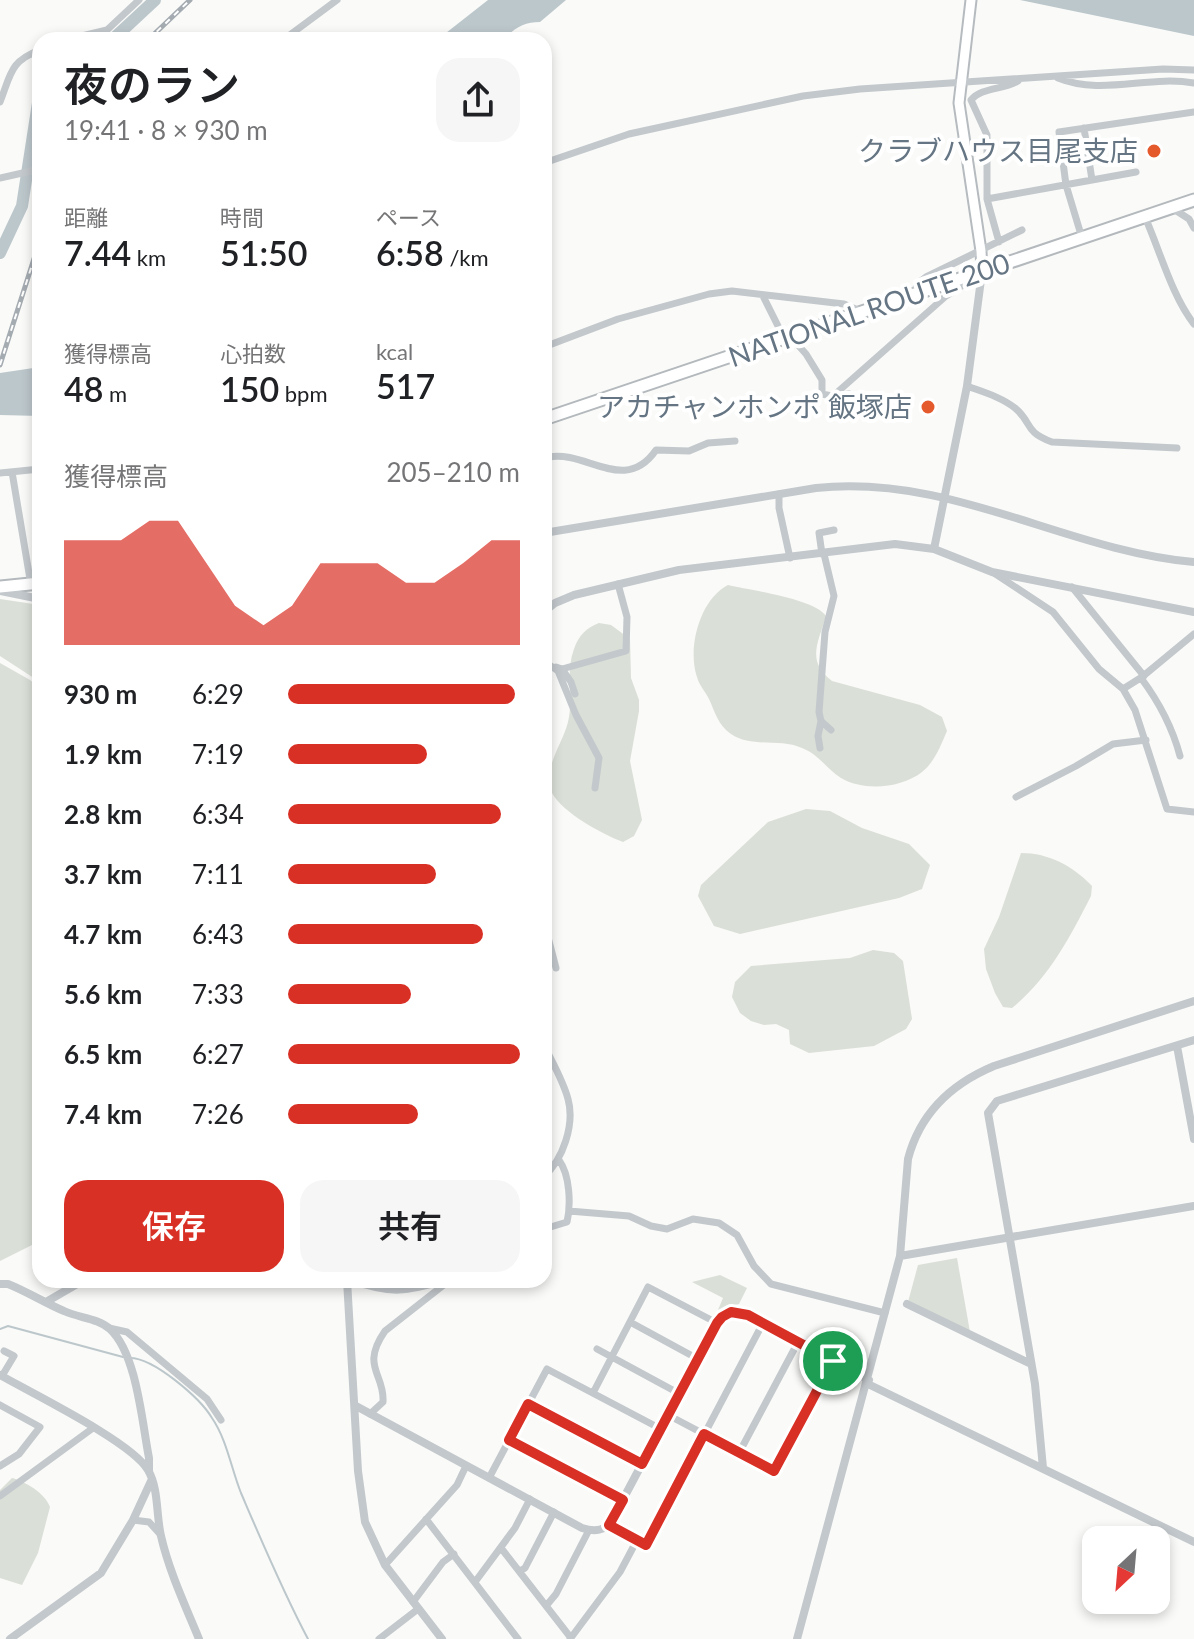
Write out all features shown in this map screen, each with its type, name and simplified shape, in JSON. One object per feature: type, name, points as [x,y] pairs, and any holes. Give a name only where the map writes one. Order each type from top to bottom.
[{"type":"highway","name":"NATIONAL ROUTE 200","points":[[552,416],[1194,200]]},
{"type":"highway","points":[[0,589],[32,585]]},
{"type":"main road","points":[[971,0],[959,103],[982,272]]},
{"type":"street","points":[[99,32],[107,30],[139,0]]},
{"type":"street","points":[[294,32],[337,0]]},
{"type":"street","points":[[0,102],[16,63],[32,52]]},
{"type":"street","points":[[552,160],[629,134],[803,96],[860,89],[1163,69],[1194,70]]},
{"type":"street","points":[[1056,77],[1073,84],[1094,87],[1181,80],[1194,83]]},
{"type":"street","points":[[999,242],[987,199],[987,135],[971,100],[979,93],[1010,86],[1020,79]]},
{"type":"street","points":[[1082,238],[1066,185],[1059,132],[1194,112]]},
{"type":"street","points":[[1084,128],[1092,180]]},
{"type":"street","points":[[0,178],[32,171]]},
{"type":"street","points":[[987,199],[1136,172]]},
{"type":"street","points":[[1172,208],[1189,219],[1194,228]]},
{"type":"street","points":[[1145,217],[1168,270],[1173,290],[1194,324]]},
{"type":"street","points":[[913,295],[918,283],[926,277],[1022,230]]},
{"type":"street","points":[[934,549],[967,386],[982,272]]},
{"type":"street","points":[[833,396],[946,296],[982,272]]},
{"type":"street","points":[[552,344],[618,319],[709,294],[732,291],[844,304],[863,312]]},
{"type":"street","points":[[763,296],[787,337],[806,354],[822,380],[822,394],[849,394]]},
{"type":"street","points":[[967,386],[1015,408],[1034,435],[1052,442],[1177,448]]},
{"type":"street","points":[[552,457],[603,469],[636,468],[646,464],[656,450],[689,451],[708,443],[735,441]]},
{"type":"street","points":[[0,473],[32,470]]},
{"type":"street","points":[[12,472],[32,565]]},
{"type":"street","points":[[552,532],[779,494],[858,485],[910,489],[947,496],[1138,554],[1194,562]]},
{"type":"street","points":[[779,494],[790,558]]},
{"type":"street","points":[[820,748],[818,736],[825,632],[834,596],[819,533],[834,530]]},
{"type":"street","points":[[552,605],[574,595],[679,570],[823,554],[879,544],[934,549],[992,572],[1194,612]]},
{"type":"street","points":[[992,572],[1053,612],[1099,669],[1123,689],[1135,710],[1167,809],[1194,812]]},
{"type":"street","points":[[552,665],[626,651],[627,617],[618,584]]},
{"type":"street","points":[[1072,587],[1159,702],[1175,735],[1180,756]]},
{"type":"street","points":[[0,589],[32,597]]},
{"type":"street","points":[[1123,689],[1194,634]]},
{"type":"street","points":[[552,665],[571,682],[575,694]]},
{"type":"street","points":[[552,665],[599,758],[595,788]]},
{"type":"street","points":[[821,721],[831,730]]},
{"type":"street","points":[[1016,797],[1113,744],[1146,740]]},
{"type":"street","points":[[552,953],[556,968]]},
{"type":"street","points":[[797,1639],[900,1256],[906,1174],[912,1146],[928,1114],[943,1097],[970,1076],[1194,1001]]},
{"type":"street","points":[[1043,1468],[1031,1364],[988,1118],[993,1104],[1020,1093],[1194,1040]]},
{"type":"street","points":[[1177,1046],[1194,1139]]},
{"type":"street","points":[[552,1063],[568,1098],[570,1112],[559,1160],[552,1167]]},
{"type":"street","points":[[552,1227],[567,1222],[569,1211],[564,1166],[559,1160]]},
{"type":"street","points":[[900,1256],[1194,1206]]},
{"type":"street","points":[[569,1211],[629,1216],[667,1229],[693,1219],[719,1223],[737,1235],[754,1266],[771,1284],[885,1313]]},
{"type":"street","points":[[0,1284],[20,1289],[109,1328],[127,1332],[207,1399],[221,1420]]},
{"type":"street","points":[[593,1393],[648,1287],[717,1323]]},
{"type":"street","points":[[46,1302],[70,1288]]},
{"type":"street","points":[[349,1288],[360,1501],[368,1531],[385,1565],[442,1639]]},
{"type":"street","points":[[384,1288],[402,1292],[417,1288]]},
{"type":"street","points":[[370,1414],[383,1402],[384,1396],[374,1369],[380,1339],[385,1331],[438,1288]]},
{"type":"street","points":[[907,1304],[1031,1364]]},
{"type":"street","points":[[356,1406],[589,1530],[601,1529],[609,1525],[717,1323],[725,1315],[736,1312],[763,1323],[868,1382],[1194,1542]]},
{"type":"street","points":[[630,1322],[698,1359]]},
{"type":"street","points":[[609,1525],[646,1545],[763,1323]]},
{"type":"street","points":[[109,1328],[121,1343],[130,1365],[161,1535],[199,1639]]},
{"type":"street","points":[[739,1453],[798,1342]]},
{"type":"street","points":[[597,1349],[680,1394]]},
{"type":"street","points":[[4,1351],[14,1356],[1,1376],[130,1451],[151,1475]]},
{"type":"street","points":[[668,1415],[774,1471],[833,1361]]},
{"type":"street","points":[[489,1478],[547,1369],[661,1429]]},
{"type":"street","points":[[528,1404],[642,1464]]},
{"type":"street","points":[[0,1406],[40,1427],[19,1454],[0,1466]]},
{"type":"street","points":[[0,1496],[93,1428]]},
{"type":"street","points":[[509,1440],[623,1500]]},
{"type":"street","points":[[385,1565],[457,1485],[466,1466]]},
{"type":"street","points":[[10,1639],[101,1573],[133,1520],[151,1475]]},
{"type":"street","points":[[475,1582],[501,1548],[530,1499]]},
{"type":"street","points":[[520,1571],[525,1568],[554,1512]]},
{"type":"street","points":[[426,1519],[518,1639]]},
{"type":"street","points":[[133,1520],[149,1522],[161,1535]]},
{"type":"street","points":[[546,1606],[556,1594],[589,1530]]},
{"type":"street","points":[[501,1548],[570,1638],[620,1572],[637,1540]]},
{"type":"street","points":[[379,1639],[416,1605],[443,1562],[454,1554]]},
{"type":"shaded area","points":[[488,0],[566,0],[540,22],[520,26],[511,32],[447,32]]},
{"type":"shaded area","points":[[1020,0],[1194,0],[1194,36]]},
{"type":"shaded area","points":[[32,368],[32,416],[0,415],[0,373]]},
{"type":"shaded area","points":[[728,585],[796,600],[826,616],[816,651],[819,666],[832,681],[920,705],[942,717],[947,731],[926,768],[913,778],[893,785],[860,785],[841,778],[802,748],[747,741],[723,727],[698,680],[694,652],[703,613],[718,592]]},
{"type":"shaded area","points":[[0,599],[32,604],[32,677],[0,656]]},
{"type":"shaded area","points":[[599,623],[611,625],[630,639],[631,678],[639,700],[639,711],[630,761],[642,820],[634,836],[623,842],[574,815],[552,793],[552,763],[568,722],[571,658],[578,640],[590,627]]},
{"type":"shaded area","points":[[0,663],[32,682],[32,1245],[0,1261]]},
{"type":"shaded area","points":[[806,809],[830,811],[862,828],[909,844],[930,865],[922,889],[899,898],[740,934],[714,926],[698,896],[701,885],[768,822]]},
{"type":"shaded area","points":[[1021,853],[1041,855],[1060,862],[1092,886],[1091,896],[1058,956],[1037,984],[1012,1008],[1003,1007],[995,993],[986,969],[984,949],[999,917]]},
{"type":"shaded area","points":[[873,950],[894,953],[903,961],[912,1019],[906,1029],[874,1046],[809,1053],[790,1044],[789,1030],[776,1024],[764,1025],[751,1021],[740,1013],[732,997],[735,982],[751,966],[850,958]]},
{"type":"shaded area","points":[[957,1258],[970,1332],[908,1302],[918,1265]]},
{"type":"shaded area","points":[[720,1275],[747,1288],[739,1304],[718,1310],[723,1298],[692,1282]]},
{"type":"shaded area","points":[[12,1478],[34,1489],[50,1507],[38,1553],[22,1585],[0,1578],[0,1490]]},
{"type":"waterway","points":[[121,32],[155,0]]},
{"type":"waterway","points":[[0,253],[22,206],[32,142]]},
{"type":"waterway","points":[[0,1329],[8,1326],[123,1357]]},
{"type":"waterway","points":[[129,1358],[139,1359],[163,1371],[197,1400],[212,1418],[257,1530],[308,1639]]},
{"type":"railway","points":[[156,32],[190,0]]},
{"type":"railway","points":[[0,365],[32,265]]},
{"type":"place","name":"クラブハウス目尾支店","points":[[1154,151]]},
{"type":"place","name":"アカチャンホンポ 飯塚店","points":[[928,407]]},
{"type":"route","points":[[731,1312],[742,1312],[833,1361],[774,1471],[704,1434],[646,1545],[609,1525],[623,1500],[509,1440],[528,1404],[642,1464],[717,1323],[731,1312]]}]
